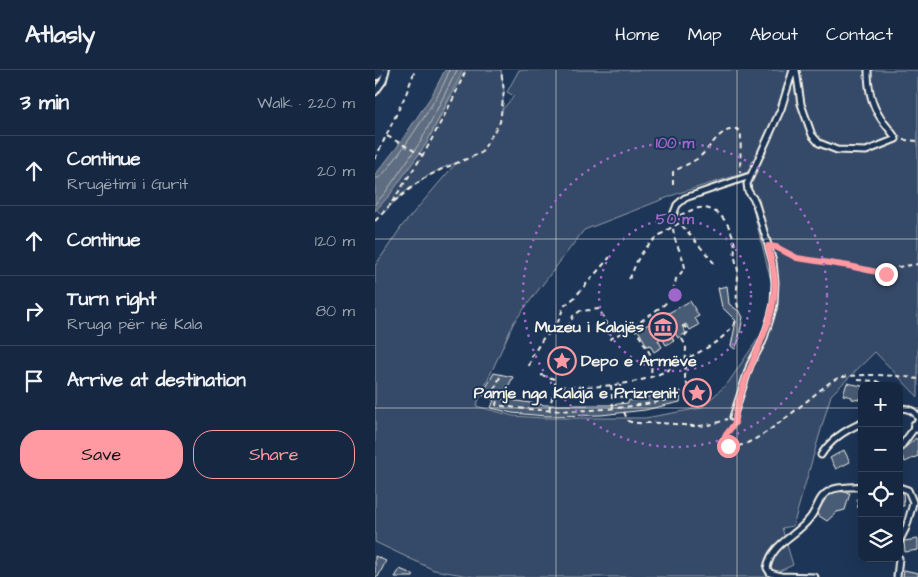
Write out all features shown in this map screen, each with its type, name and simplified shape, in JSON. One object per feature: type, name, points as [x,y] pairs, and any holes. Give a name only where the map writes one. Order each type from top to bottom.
[{"type":"lane","points":[[375,92],[383,81],[386,70]]},
{"type":"lane","points":[[794,70],[801,104],[812,135],[819,143],[837,150],[866,151],[896,139],[889,126],[880,118],[874,106],[867,70]]},
{"type":"lane","points":[[733,417],[750,365],[763,340],[774,304],[775,282],[773,262],[755,201],[748,191],[747,184],[781,109],[794,70]]},
{"type":"lane","points":[[673,215],[677,205],[685,198],[750,176]]},
{"type":"lane","points":[[903,408],[913,411],[918,423],[903,444]]},
{"type":"lane","points":[[821,455],[827,446],[847,429],[858,425]]},
{"type":"lane","points":[[815,577],[781,576],[770,573],[767,568],[769,560],[780,544],[810,518],[823,495],[839,488],[858,486]]},
{"type":"lane","points":[[903,488],[908,490],[913,502],[903,534]]},
{"type":"lane","points":[[897,577],[899,562]]},
{"type":"path","points":[[375,159],[406,94],[415,70]]},
{"type":"path","points":[[391,204],[422,155],[453,99],[466,70]]},
{"type":"path","points":[[375,220],[391,204],[421,180],[481,153],[500,122],[504,91],[501,70]]},
{"type":"path","points":[[673,185],[673,172],[699,157],[721,134],[734,128],[741,132],[742,178]]},
{"type":"path","points":[[386,136],[422,155]]},
{"type":"path","points":[[896,139],[910,142],[918,141]]},
{"type":"path","points":[[557,326],[567,326],[573,316],[580,311],[599,309],[605,320],[610,339],[634,326],[665,304],[674,288],[676,279],[685,268],[674,240],[673,215],[683,214],[699,208],[714,211],[723,216],[731,231],[735,246],[738,274],[737,306],[740,312]]},
{"type":"path","points":[[629,279],[636,262],[645,250],[656,238],[680,223],[714,263]]},
{"type":"path","points":[[768,246],[776,247],[797,258],[886,274],[898,267],[918,264]]},
{"type":"path","points":[[529,366],[532,356],[544,337],[555,330],[564,306],[574,298],[610,257]]},
{"type":"path","points":[[555,386],[611,385],[651,377],[668,370],[721,339],[731,330],[736,321]]},
{"type":"path","points":[[634,326],[652,357],[651,377]]},
{"type":"path","points":[[683,328],[685,326],[688,332],[681,339],[686,346],[684,360],[685,378],[689,390]]},
{"type":"path","points":[[541,375],[555,379],[549,410]]},
{"type":"path","points":[[624,412],[628,421],[634,423],[693,426],[708,426],[733,417],[735,423],[725,436],[724,442],[734,448],[759,437],[800,408],[835,379],[859,375],[907,376],[918,379]]},
{"type":"path","points":[[500,378],[494,390],[498,395],[497,405],[517,408],[549,410],[613,409],[643,406],[677,398]]},
{"type":"path","points":[[858,380],[876,380],[879,382]]},
{"type":"path","points":[[619,384],[623,404]]},
{"type":"path","points":[[611,385],[613,409]]},
{"type":"shaded area","points":[[465,70],[501,70],[504,91],[502,110],[514,96],[507,92],[519,70],[918,70],[918,397],[875,352],[831,395],[793,526],[782,528],[793,565],[766,577],[475,577],[434,570],[375,542],[375,266],[402,226],[456,163],[435,172],[416,184],[398,198],[382,215],[375,208],[426,144]],"holes":[[[748,172],[754,213],[778,309],[728,383],[701,408],[645,418],[543,418],[513,416],[476,406],[514,322],[584,230],[679,193]]]},
{"type":"water","points":[[445,70],[463,70],[426,144],[389,196],[375,211],[375,175],[397,147],[432,95]]},
{"type":"building","points":[[727,286],[729,304],[740,312],[743,317],[735,349],[731,346],[736,321],[722,307],[718,288]]},
{"type":"building","name":"Muzeu i Kalajës","points":[[690,301],[699,316],[695,318],[699,325],[690,330],[686,324],[682,326],[686,333],[678,338],[674,331],[670,333],[674,341],[666,345],[662,338],[658,340],[662,347],[654,352],[650,345],[647,346],[638,330]]},
{"type":"building","points":[[494,373],[513,377],[502,399],[545,405],[609,405],[628,403],[628,401],[681,391],[680,402],[645,410],[601,415],[546,416],[512,413],[491,408],[494,400],[482,395]]},
{"type":"building","points":[[847,383],[858,385],[858,400],[843,395]]},
{"type":"building","points":[[916,438],[918,441],[918,456],[905,462],[903,449]]},
{"type":"building","points":[[844,450],[850,462],[836,469],[830,458]]},
{"type":"building","points":[[838,491],[850,493],[845,510],[837,512],[827,521],[816,514],[830,493]]},
{"type":"building","points":[[918,539],[918,550],[905,552],[904,541]]},
{"type":"building","points":[[375,556],[386,561],[378,577],[375,576]]},
{"type":"building","points":[[400,569],[414,575],[413,577],[395,577]]},
{"type":"building","points":[[904,570],[918,573],[918,577],[903,577]]},
{"type":"place","name":"Muzeu i Kalajës","points":[[663,327]]},
{"type":"place","name":"Depo e Armëve","points":[[562,361]]},
{"type":"place","name":"Pamje nga Kalaja e Prizrenit","points":[[697,393]]},
{"type":"route","points":[[728,446],[724,442],[725,436],[735,423],[733,417],[743,386],[750,365],[763,340],[774,304],[775,282],[773,262],[768,246],[776,247],[797,258],[886,274]]}]
